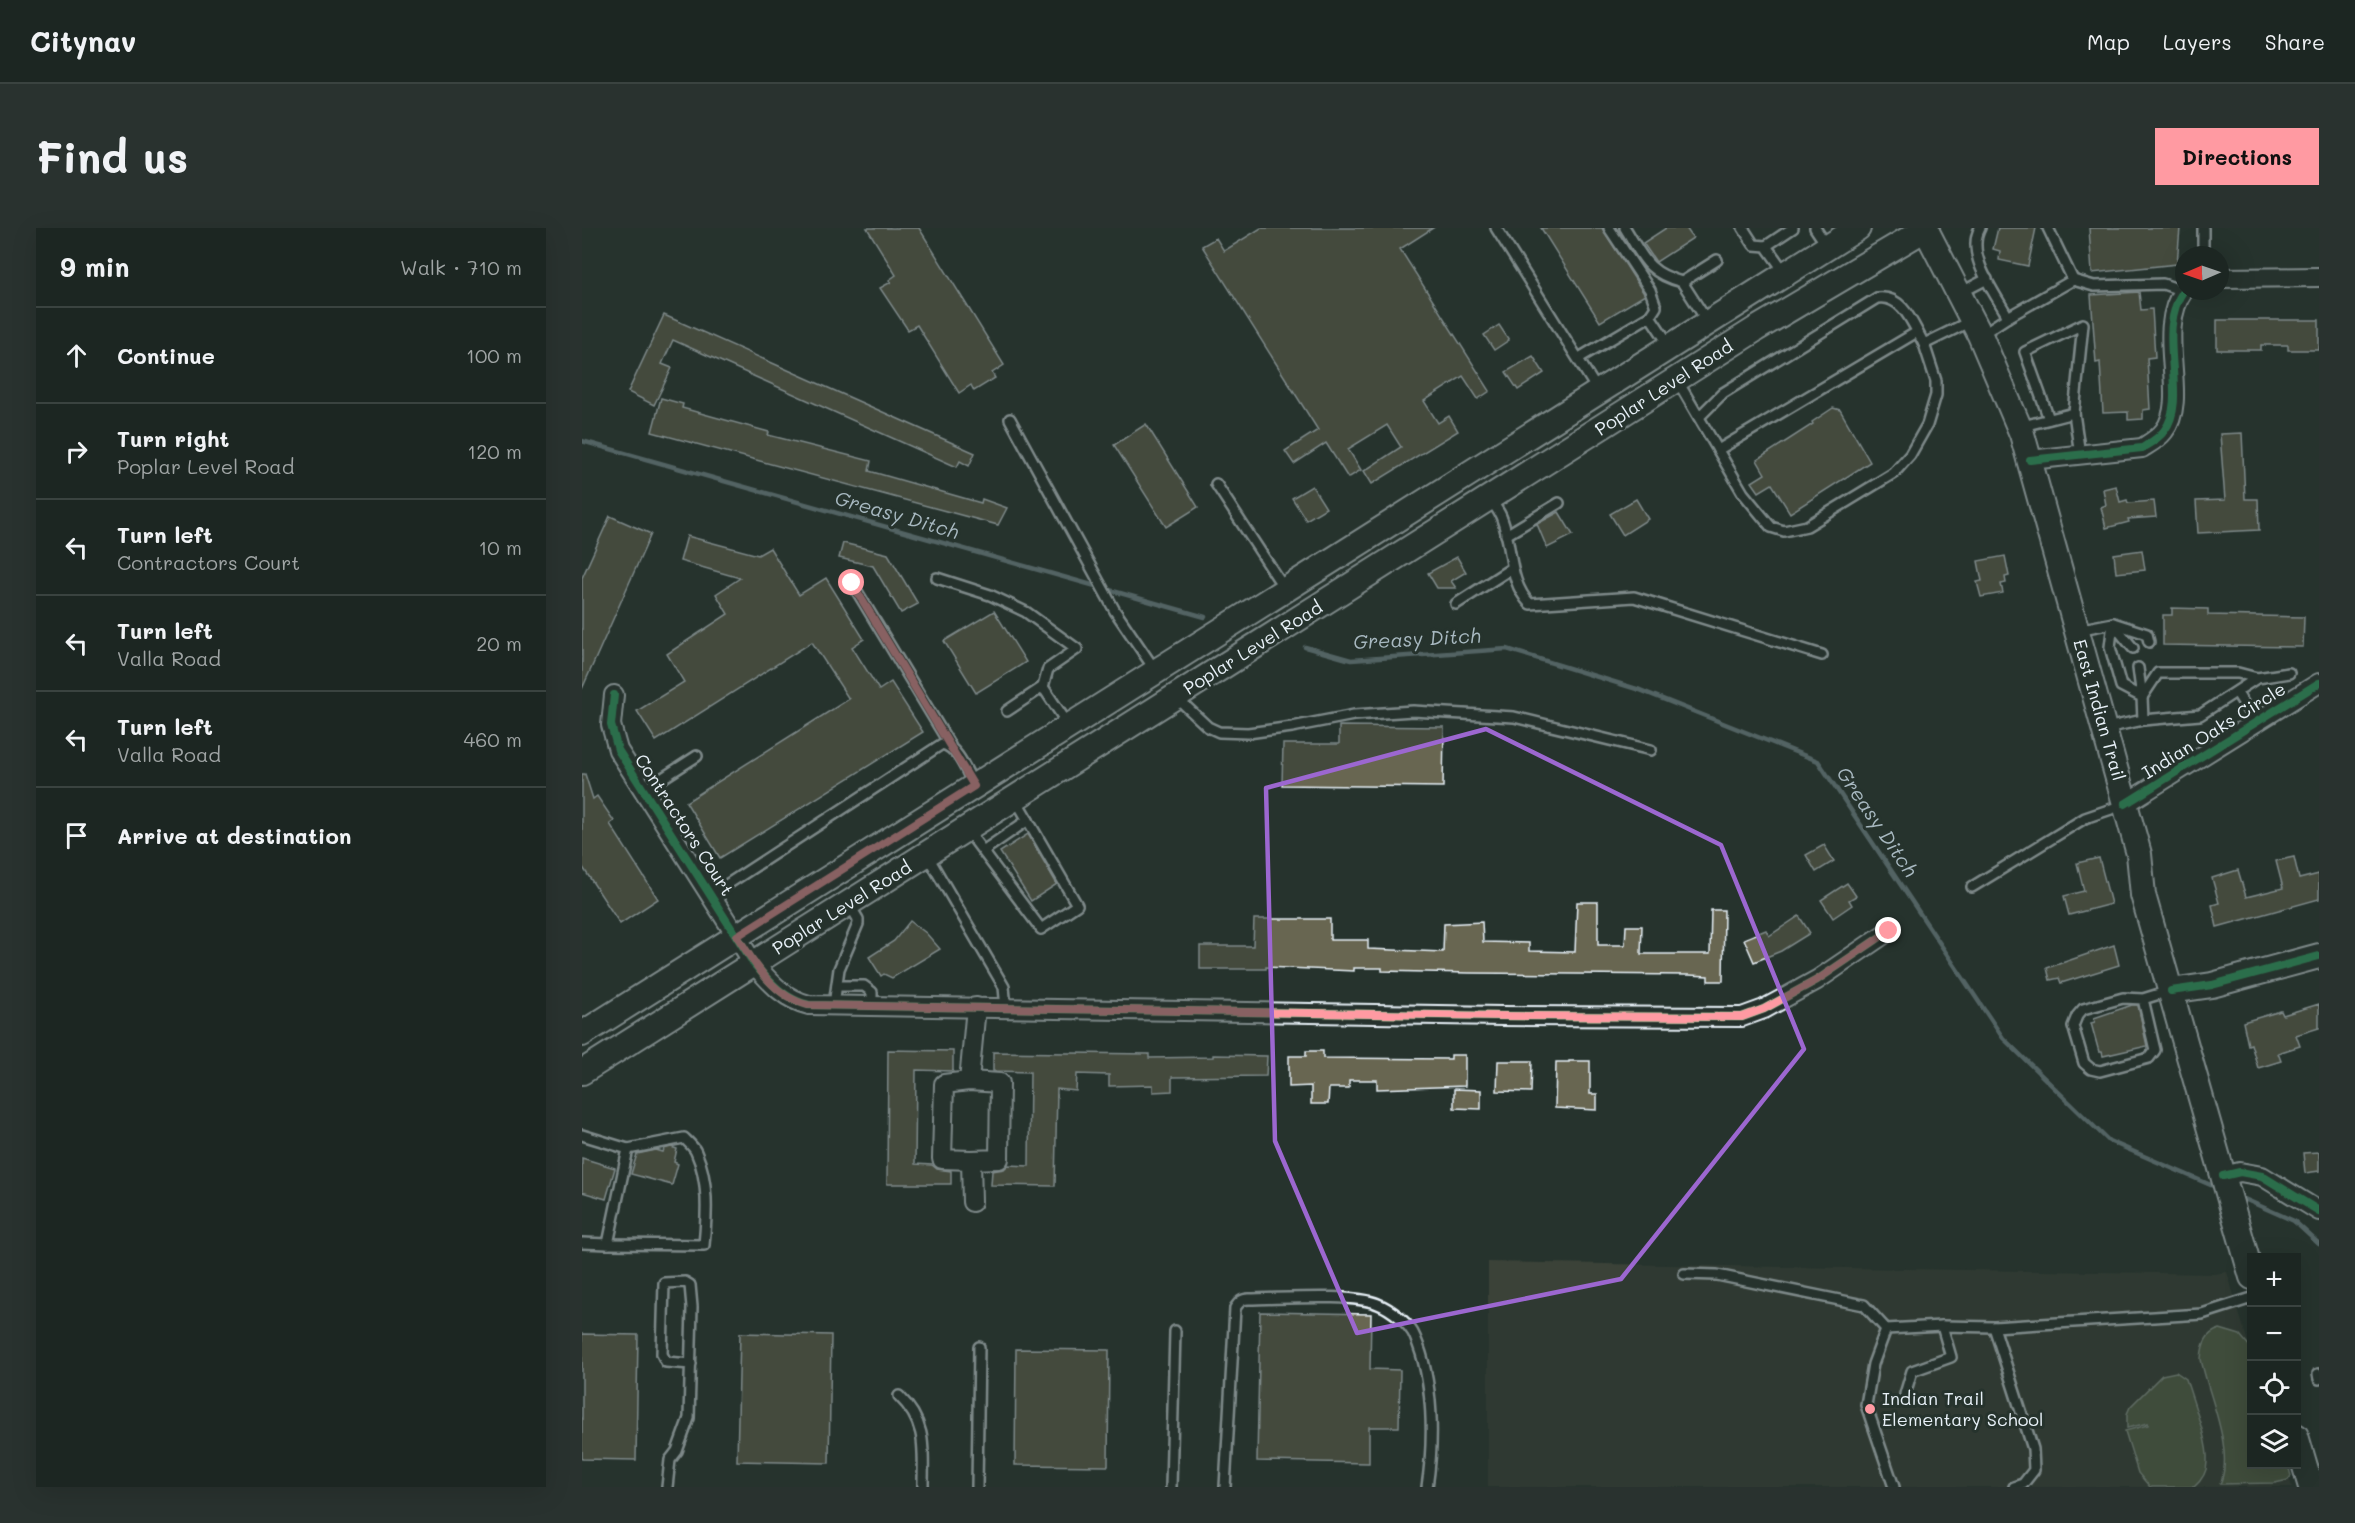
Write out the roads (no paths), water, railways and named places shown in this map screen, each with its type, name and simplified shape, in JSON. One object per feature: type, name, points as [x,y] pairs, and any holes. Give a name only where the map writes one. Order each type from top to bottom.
[{"type":"main road","name":"Poplar Level Road","points":[[582,1034],[1786,274],[1821,237],[1858,228]]},
{"type":"main road","name":"Poplar Level Road","points":[[582,1072],[1491,499],[1756,329],[1926,228]]},
{"type":"main road","name":"East Indian Trail","points":[[1926,228],[1977,328],[2019,427],[2030,460],[2139,854],[2144,896],[2247,1259]]},
{"type":"main road","points":[[2171,991],[2212,985],[2319,956]]},
{"type":"main road","points":[[2301,1453],[2311,1487]]},
{"type":"street","points":[[2229,278],[2319,277]]},
{"type":"street","points":[[2030,460],[2142,447],[2155,440],[2165,430],[2170,422],[2174,405],[2171,326],[2173,310],[2178,300]]},
{"type":"street","name":"Indian Oaks Circle","points":[[2125,804],[2319,684]]},
{"type":"street","name":"Contractors Court","points":[[614,695],[611,725],[618,750],[754,964],[770,982],[795,1002],[808,1005],[1742,1017],[1764,1009],[1817,980],[1889,931]]},
{"type":"street","points":[[969,1081],[976,1007]]},
{"type":"street","points":[[969,1081],[1000,1083],[999,1158],[971,1160],[942,1159],[944,1084],[969,1081]]},
{"type":"street","points":[[971,1160],[972,1202]]},
{"type":"street","points":[[2223,1176],[2240,1172],[2262,1176],[2319,1211]]},
{"type":"lane","points":[[1496,228],[1598,391]]},
{"type":"lane","points":[[1579,358],[1650,316],[1656,307],[1650,290],[1609,228]]},
{"type":"lane","points":[[1625,228],[1654,272],[1682,282],[1708,322]]},
{"type":"lane","points":[[1743,228],[1754,245],[1766,246],[1793,228]]},
{"type":"lane","points":[[1980,228],[1975,245],[1987,279],[2008,316]]},
{"type":"lane","points":[[2048,228],[2073,280]]},
{"type":"lane","points":[[2203,228],[2203,246]]},
{"type":"lane","points":[[1766,246],[1786,274]]},
{"type":"lane","points":[[1682,282],[1717,260]]},
{"type":"lane","points":[[1959,293],[1987,279]]},
{"type":"lane","points":[[1924,344],[2008,316],[2073,280],[2094,286],[2163,284],[2175,288]]},
{"type":"lane","points":[[1677,380],[1743,493],[1771,527],[1784,531],[1807,525],[1894,473],[1910,455],[1927,425],[1936,394],[1936,381],[1924,344],[1900,304],[1888,297],[1877,298],[1724,393],[1699,417]]},
{"type":"lane","points":[[1650,316],[1671,346]]},
{"type":"lane","points":[[2049,419],[2025,352],[2083,324],[2074,412],[2080,455]]},
{"type":"lane","points":[[1718,450],[1917,332]]},
{"type":"lane","points":[[2019,427],[2074,412]]},
{"type":"lane","points":[[1010,419],[1112,605],[1156,672]]},
{"type":"lane","points":[[1216,484],[1285,590]]},
{"type":"lane","points":[[1491,499],[1502,519],[1512,568],[1521,594],[1530,604],[1634,597],[1822,655]]},
{"type":"lane","points":[[1506,535],[1559,503]]},
{"type":"lane","points":[[1456,604],[1512,568]]},
{"type":"lane","points":[[937,578],[990,595],[1029,614],[1077,649],[1048,669],[1043,687],[1007,711]]},
{"type":"lane","points":[[852,583],[974,786]]},
{"type":"lane","points":[[2113,623],[2133,648]]},
{"type":"lane","points":[[2113,623],[2110,647],[2121,686],[2142,697]]},
{"type":"lane","points":[[2077,630],[2113,623],[2147,634],[2150,642]]},
{"type":"lane","points":[[2155,663],[2158,673]]},
{"type":"lane","points":[[2139,668],[2143,720]]},
{"type":"lane","points":[[2142,697],[2158,673]]},
{"type":"lane","points":[[2158,673],[2238,673],[2258,678],[2289,673]]},
{"type":"lane","points":[[2104,729],[2143,720],[2200,716],[2258,678]]},
{"type":"lane","points":[[1043,687],[1069,726]]},
{"type":"lane","points":[[2237,693],[2255,722]]},
{"type":"lane","points":[[1176,697],[1208,727],[1218,732],[1248,733],[1353,715],[1413,711],[1514,717],[1651,750]]},
{"type":"lane","points":[[711,895],[942,744],[950,746]]},
{"type":"lane","points":[[644,790],[697,756]]},
{"type":"lane","points":[[967,830],[1041,929],[1077,905],[1015,798]]},
{"type":"lane","points":[[1972,887],[2085,818],[2125,804]]},
{"type":"lane","points":[[982,851],[1028,820]]},
{"type":"lane","points":[[927,855],[1004,987],[1006,1008]]},
{"type":"lane","points":[[834,1005],[839,969],[858,924],[858,919],[849,904]]},
{"type":"lane","points":[[837,986],[864,986],[872,992],[872,1006]]},
{"type":"lane","points":[[2143,999],[2155,1050],[2149,1058],[2100,1071],[2091,1069],[2084,1063],[2073,1026],[2083,1009],[2123,998],[2143,999],[2171,991]]},
{"type":"lane","points":[[582,1135],[628,1149],[684,1138],[696,1150],[706,1189],[707,1217],[704,1245],[582,1243]]},
{"type":"lane","points":[[608,1244],[628,1149]]},
{"type":"lane","points":[[1684,1274],[1717,1275],[1864,1305],[1886,1329]]},
{"type":"lane","points":[[668,1487],[670,1460],[677,1451],[689,1418],[691,1364],[692,1307],[690,1285],[684,1282],[664,1283],[662,1354],[666,1362],[691,1364]]},
{"type":"lane","points":[[1225,1487],[1235,1308],[1244,1299],[1350,1299],[1378,1304],[1401,1320],[1414,1335],[1428,1381],[1430,1464],[1427,1487]]},
{"type":"lane","points":[[1886,1329],[1942,1326],[1994,1327],[2202,1314],[2247,1300]]},
{"type":"lane","points":[[1905,1394],[1912,1371],[1951,1358],[1942,1326]]},
{"type":"lane","points":[[1994,1327],[2033,1449],[2034,1470],[2023,1484],[2014,1487]]},
{"type":"lane","points":[[1886,1329],[1873,1364],[1866,1406],[1894,1487]]},
{"type":"lane","points":[[1171,1487],[1175,1332]]},
{"type":"lane","points":[[977,1487],[979,1347]]},
{"type":"lane","points":[[899,1396],[920,1424],[923,1436],[923,1487]]},
{"type":"waterway","name":"Greasy Ditch","points":[[582,441],[1205,617]]},
{"type":"waterway","name":"Greasy Ditch","points":[[1305,647],[1351,660],[1507,649],[1640,690],[1818,761],[2003,1038],[2109,1141],[2213,1186]]},
{"type":"waterway","name":"Greasy Ditch","points":[[2242,1198],[2294,1221],[2319,1244]]},
{"type":"place","name":"Indian Trail Elementary School","points":[[1870,1409]]}]
